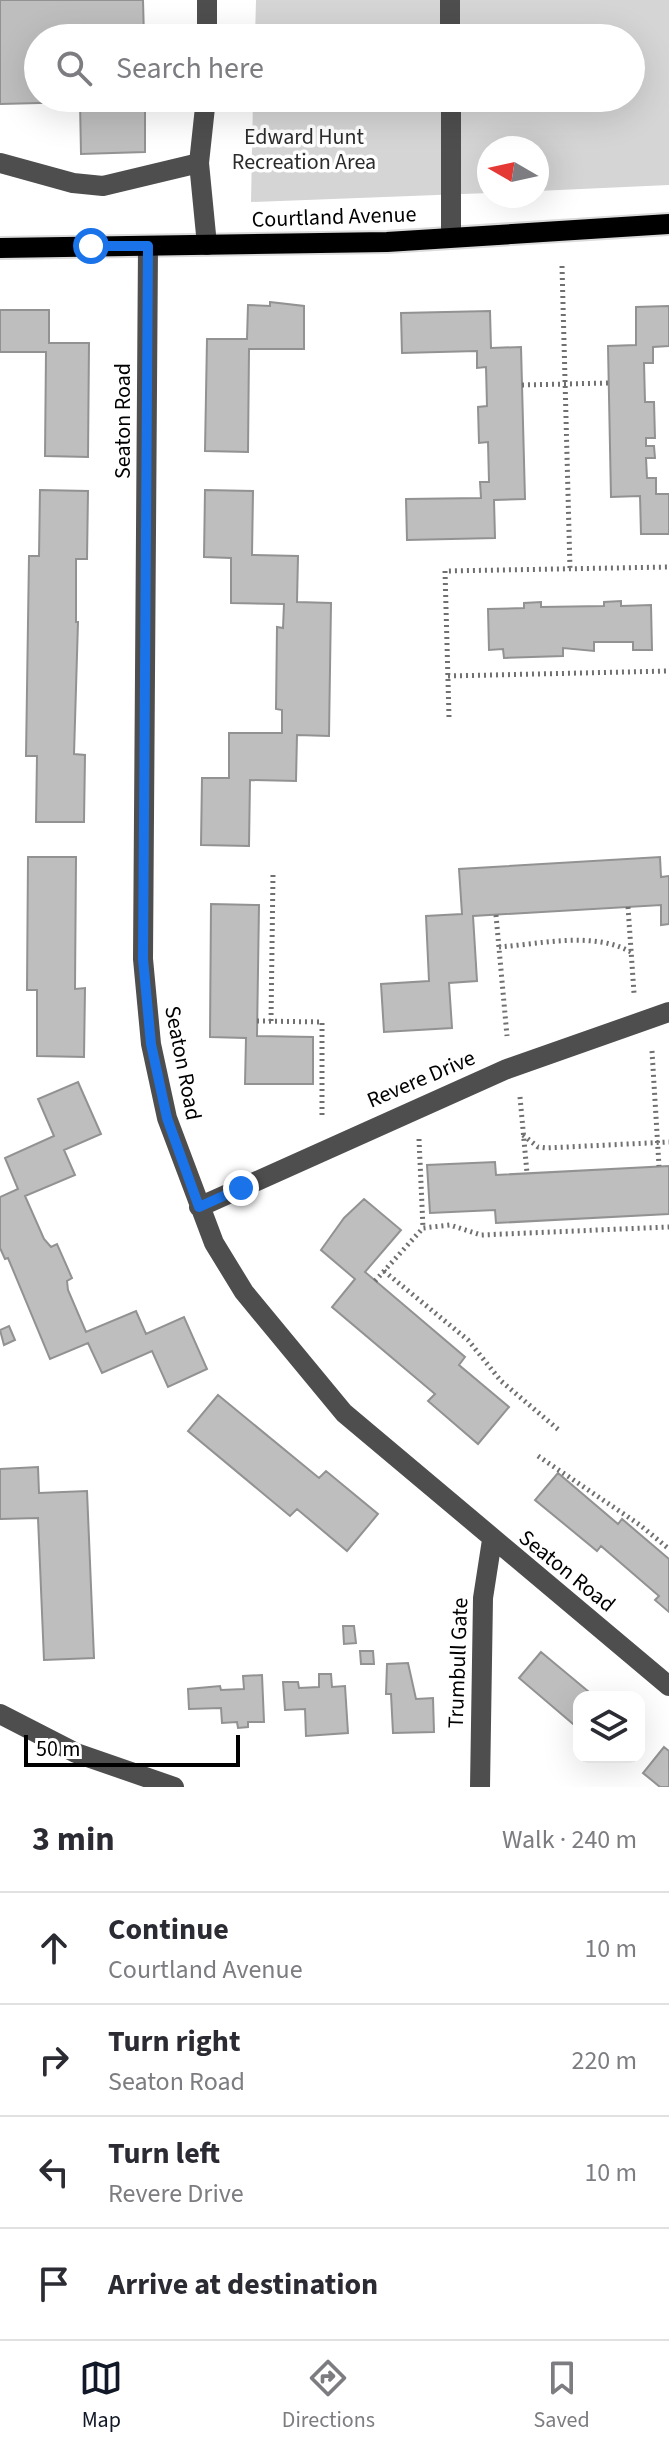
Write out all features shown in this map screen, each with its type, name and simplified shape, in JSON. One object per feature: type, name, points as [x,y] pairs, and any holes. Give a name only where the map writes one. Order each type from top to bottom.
[{"type":"main road","name":"Courtland Avenue","points":[[0,248],[451,237],[669,224]]},
{"type":"street","points":[[207,0],[207,24]]},
{"type":"street","points":[[450,0],[450,24]]},
{"type":"street","points":[[204,112],[199,163],[207,245]]},
{"type":"street","points":[[451,112],[451,237]]},
{"type":"street","points":[[0,163],[73,183],[103,186],[199,163]]},
{"type":"street","name":"Seaton Road","points":[[148,246],[143,959],[151,1044],[167,1118],[199,1207],[214,1243],[244,1292],[290,1353],[344,1413],[669,1686]]},
{"type":"street","name":"Revere Drive","points":[[199,1207],[493,1074],[669,1012]]},
{"type":"street","name":"Trumbull Gate","points":[[480,1787],[483,1598],[492,1540]]},
{"type":"street","points":[[0,1714],[76,1753],[174,1787]]},
{"type":"path","points":[[562,266],[570,569]]},
{"type":"path","points":[[522,385],[609,383]]},
{"type":"path","points":[[449,717],[445,571],[669,567]]},
{"type":"path","points":[[448,676],[669,671]]},
{"type":"path","points":[[271,1021],[273,874]]},
{"type":"path","points":[[628,907],[634,993]]},
{"type":"path","points":[[496,915],[507,1036]]},
{"type":"path","points":[[499,947],[589,940],[615,943],[631,952]]},
{"type":"path","points":[[257,1021],[322,1022],[322,1115]]},
{"type":"path","points":[[652,1051],[659,1166]]},
{"type":"path","points":[[520,1097],[527,1173]]},
{"type":"path","points":[[523,1135],[538,1147],[546,1148],[669,1142]]},
{"type":"path","points":[[419,1139],[423,1228]]},
{"type":"path","points":[[375,1281],[423,1228],[450,1225],[481,1235],[669,1227]]},
{"type":"path","points":[[384,1271],[468,1340],[501,1381],[560,1431]]},
{"type":"path","points":[[538,1456],[640,1525],[669,1549]]},
{"type":"green space","name":"Edward Hunt Recreation Area","points":[[256,0],[669,0],[669,185],[549,190],[549,136],[477,136],[477,193],[251,202],[253,112],[645,112],[645,24],[255,24]]},
{"type":"building","points":[[0,0],[143,0],[144,24],[24,24],[24,103],[0,104]]},
{"type":"building","points":[[80,112],[145,112],[145,152],[81,154]]},
{"type":"building","points":[[270,302],[304,306],[304,349],[249,349],[248,452],[205,451],[207,339],[247,339],[248,305],[270,306]]},
{"type":"building","points":[[669,306],[669,346],[653,347],[653,363],[644,363],[645,402],[654,402],[655,438],[646,438],[646,446],[654,446],[655,458],[646,458],[647,478],[656,478],[656,494],[669,494],[669,534],[641,534],[640,496],[611,497],[608,346],[636,345],[636,307]]},
{"type":"building","points":[[0,310],[49,310],[49,343],[89,343],[88,457],[45,456],[46,352],[0,352]]},
{"type":"building","points":[[490,311],[491,348],[521,347],[525,499],[494,500],[495,538],[407,540],[406,499],[481,498],[480,482],[489,482],[488,442],[479,443],[478,407],[487,406],[486,367],[477,368],[477,351],[402,353],[401,313]]},
{"type":"building","points":[[40,490],[88,491],[87,559],[76,559],[78,622],[74,754],[85,755],[84,822],[36,822],[37,756],[26,756],[29,556],[39,556]]},
{"type":"building","points":[[205,490],[253,491],[252,555],[298,556],[297,602],[331,603],[329,736],[297,735],[296,781],[250,780],[249,846],[201,845],[202,778],[229,778],[229,733],[282,733],[282,710],[276,709],[277,627],[283,628],[284,604],[231,603],[231,558],[204,557]]},
{"type":"building","points":[[621,601],[621,606],[651,605],[652,650],[633,650],[633,642],[594,642],[594,651],[563,648],[563,656],[504,658],[503,649],[489,650],[488,609],[524,608],[524,603],[541,602],[541,607],[604,606],[604,602]]},
{"type":"building","points":[[28,857],[76,857],[75,989],[85,988],[84,1057],[37,1056],[37,990],[27,990]]},
{"type":"building","points":[[660,857],[661,877],[669,876],[669,924],[661,925],[661,905],[473,916],[477,981],[449,983],[452,1028],[384,1032],[381,984],[429,981],[426,916],[462,914],[459,869]]},
{"type":"building","points":[[211,904],[259,905],[257,1036],[313,1037],[313,1084],[245,1084],[246,1038],[210,1037]]},
{"type":"building","points":[[78,1082],[101,1134],[64,1150],[75,1175],[25,1196],[44,1239],[51,1247],[57,1244],[72,1278],[67,1281],[68,1290],[86,1332],[136,1311],[146,1334],[184,1317],[207,1369],[168,1387],[152,1351],[102,1373],[88,1343],[50,1359],[8,1258],[5,1259],[0,1248],[0,1197],[18,1189],[5,1158],[54,1136],[38,1099]]},
{"type":"building","points":[[495,1162],[496,1175],[669,1166],[669,1214],[496,1223],[495,1210],[430,1213],[427,1165]]},
{"type":"building","points":[[364,1199],[401,1230],[365,1272],[465,1357],[459,1365],[509,1407],[478,1444],[428,1401],[435,1394],[332,1307],[355,1279],[321,1250],[344,1218]]},
{"type":"building","points":[[9,1326],[15,1340],[4,1345],[0,1330]]},
{"type":"building","points":[[218,1395],[319,1478],[326,1471],[378,1514],[347,1551],[297,1509],[290,1516],[188,1431]]},
{"type":"building","points":[[38,1467],[39,1493],[87,1491],[94,1658],[44,1660],[38,1518],[0,1519],[0,1469]]},
{"type":"building","points":[[558,1473],[618,1524],[622,1519],[669,1559],[669,1612],[655,1600],[659,1596],[601,1546],[597,1551],[535,1500]]},
{"type":"building","points":[[343,1626],[354,1626],[356,1643],[344,1644]]},
{"type":"building","points":[[360,1651],[373,1651],[374,1664],[361,1664]]},
{"type":"building","points":[[541,1652],[588,1691],[573,1691],[573,1724],[519,1678]]},
{"type":"building","points":[[408,1663],[416,1699],[433,1698],[434,1732],[393,1733],[391,1694],[386,1694],[387,1664]]},
{"type":"building","points":[[319,1674],[331,1674],[332,1687],[345,1686],[348,1733],[306,1736],[305,1709],[285,1710],[283,1682],[298,1682],[299,1688],[319,1687]]},
{"type":"building","points":[[262,1675],[264,1722],[248,1722],[248,1727],[238,1728],[237,1722],[222,1723],[221,1708],[189,1709],[188,1689],[220,1686],[221,1690],[244,1689],[243,1676]]},
{"type":"building","points":[[664,1747],[669,1751],[669,1787],[660,1787],[643,1773]]},
{"type":"route","points":[[91,246],[148,246],[143,959],[151,1044],[167,1118],[199,1207],[241,1188]]}]
